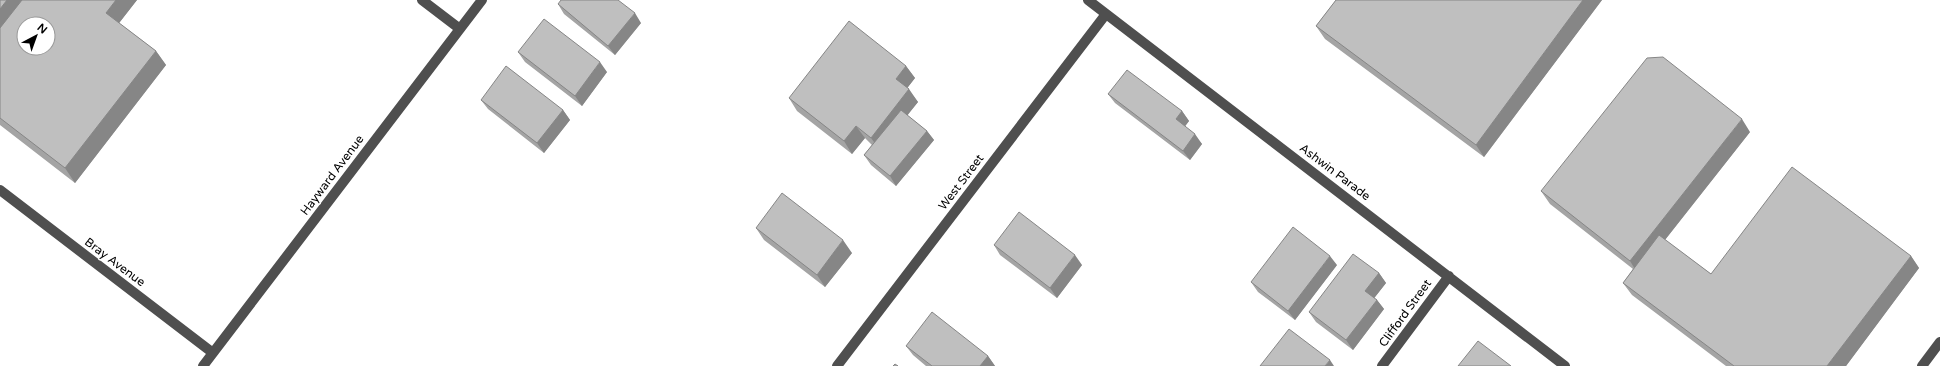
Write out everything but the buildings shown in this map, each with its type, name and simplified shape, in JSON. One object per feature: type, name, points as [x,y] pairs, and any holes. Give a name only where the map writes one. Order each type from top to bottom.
[{"type":"street","points":[[422,0],[460,29]]},
{"type":"street","name":"Hayward Avenue","points":[[203,366],[482,0]]},
{"type":"street","name":"Ashwin Parade","points":[[1088,0],[1565,366]]},
{"type":"street","name":"West Street","points":[[837,366],[1106,14]]},
{"type":"street","name":"Bray Avenue","points":[[0,190],[213,354]]},
{"type":"street","name":"Clifford Street","points":[[1382,366],[1449,276]]},
{"type":"street","points":[[1922,366],[1940,342]]}]
